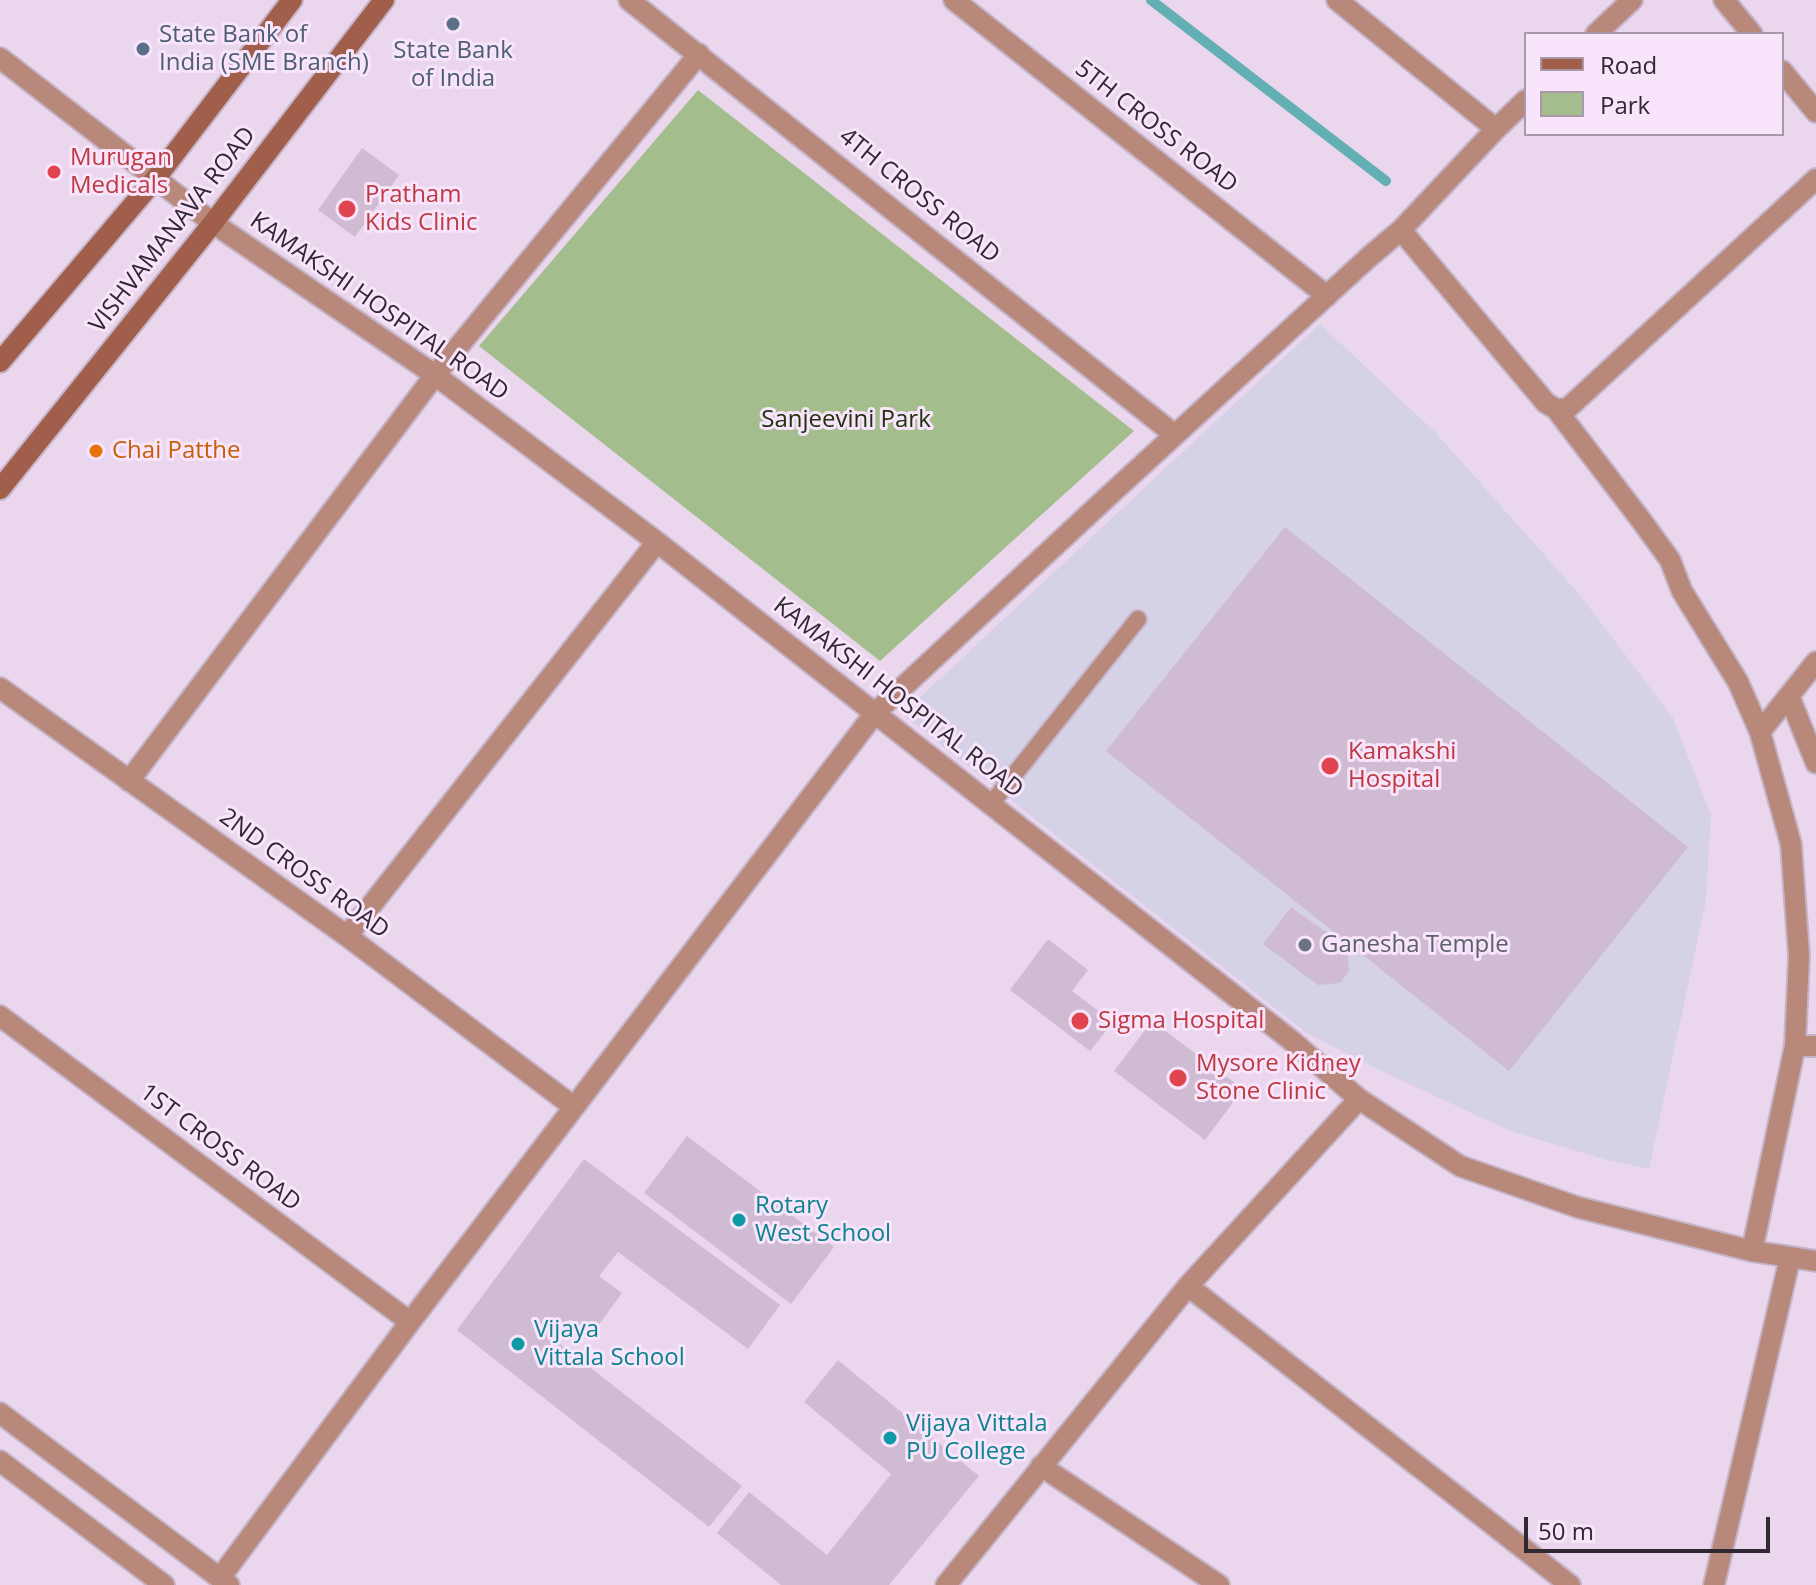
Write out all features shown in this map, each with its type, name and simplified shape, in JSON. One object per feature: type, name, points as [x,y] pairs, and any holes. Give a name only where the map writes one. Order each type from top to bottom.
[{"type":"main road","name":"VISHVAMANAVA ROAD","points":[[0,362],[156,178],[292,0]]},
{"type":"main road","name":"VISHVAMANAVA ROAD","points":[[0,489],[213,223],[384,0]]},
{"type":"street","name":"4TH CROSS ROAD","points":[[629,0],[1175,435]]},
{"type":"street","name":"5TH CROSS ROAD","points":[[954,0],[1327,296]]},
{"type":"street","points":[[1337,0],[1496,129]]},
{"type":"street","points":[[1598,32],[1632,0]]},
{"type":"street","points":[[1724,0],[1750,32]]},
{"type":"street","points":[[129,781],[435,375],[699,54]]},
{"type":"street","name":"KAMAKSHI HOSPITAL ROAD","points":[[0,58],[213,223],[435,375],[657,542],[1292,1041],[1359,1099],[1460,1166],[1577,1207],[1752,1251],[1816,1261]]},
{"type":"street","points":[[1784,73],[1816,112]]},
{"type":"street","points":[[0,1413],[225,1581],[410,1322],[875,713],[1401,230],[1524,102]]},
{"type":"street","points":[[1556,409],[1567,409],[1816,179]]},
{"type":"street","points":[[1401,230],[1546,403],[1556,409],[1670,560],[1682,591],[1738,682],[1760,732],[1791,844],[1806,1046],[1752,1251]]},
{"type":"street","points":[[347,936],[657,542]]},
{"type":"street","points":[[1760,732],[1816,662]]},
{"type":"street","name":"2ND CROSS ROAD","points":[[0,688],[347,936],[574,1107]]},
{"type":"street","points":[[1789,696],[1816,763]]},
{"type":"street","name":"1ST CROSS ROAD","points":[[0,1016],[410,1322]]},
{"type":"street","points":[[946,1585],[1188,1286],[1359,1099]]},
{"type":"street","points":[[1714,1585],[1790,1258]]},
{"type":"street","points":[[1188,1286],[1570,1585]]},
{"type":"street","points":[[0,1461],[164,1585]]},
{"type":"street","points":[[1041,1466],[1219,1585]]},
{"type":"lane","points":[[991,804],[1138,619]]},
{"type":"shaded area","name":"Kamakshi Hospital","points":[[1320,324],[1436,433],[1580,595],[1673,718],[1711,815],[1706,900],[1649,1169],[1510,1131],[1305,1032],[902,714]]},
{"type":"green space","name":"Sanjeevini Park","points":[[698,90],[1134,431],[880,661],[479,346]]},
{"type":"building","points":[[362,148],[399,175],[355,237],[318,210]]},
{"type":"building","name":"Kamakshi Hospital","points":[[1285,527],[1688,847],[1509,1071],[1106,751]]},
{"type":"building","name":"Ganesha Temple","points":[[1291,907],[1347,947],[1349,971],[1340,983],[1318,985],[1263,944]]},
{"type":"building","points":[[1048,939],[1088,970],[1072,991],[1113,1022],[1090,1051],[1010,990]]},
{"type":"building","points":[[1152,1021],[1243,1089],[1205,1140],[1114,1071]]},
{"type":"building","name":"Rotary West School","points":[[687,1136],[834,1247],[791,1304],[644,1193]]},
{"type":"building","name":"Vijaya Vittala School","points":[[584,1159],[780,1305],[748,1349],[618,1252],[599,1276],[622,1293],[592,1334],[570,1319],[555,1340],[742,1486],[709,1527],[457,1330]]},
{"type":"building","name":"Vijaya Vittala PU College","points":[[838,1360],[979,1476],[889,1585],[781,1585],[717,1533],[749,1492],[827,1555],[891,1474],[804,1402]]},
{"type":"waterway","points":[[1151,0],[1386,181]]},
{"type":"place","name":"State Bank of India","points":[[453,24]]},
{"type":"place","name":"State Bank of India (SME Branch)","points":[[143,49]]},
{"type":"place","name":"Murugan Medicals","points":[[54,172]]},
{"type":"place","name":"Pratham Kids Clinic","points":[[347,209]]},
{"type":"place","name":"Chai Patthe","points":[[96,451]]},
{"type":"place","name":"Kamakshi Hospital","points":[[1330,766]]},
{"type":"place","name":"Ganesha Temple","points":[[1305,945]]},
{"type":"place","name":"Sigma Hospital","points":[[1080,1021]]},
{"type":"place","name":"Mysore Kidney Stone Clinic","points":[[1178,1078]]},
{"type":"place","name":"Rotary West School","points":[[739,1220]]},
{"type":"place","name":"Vijaya Vittala School","points":[[518,1344]]},
{"type":"place","name":"Vijaya Vittala PU College","points":[[890,1438]]}]
